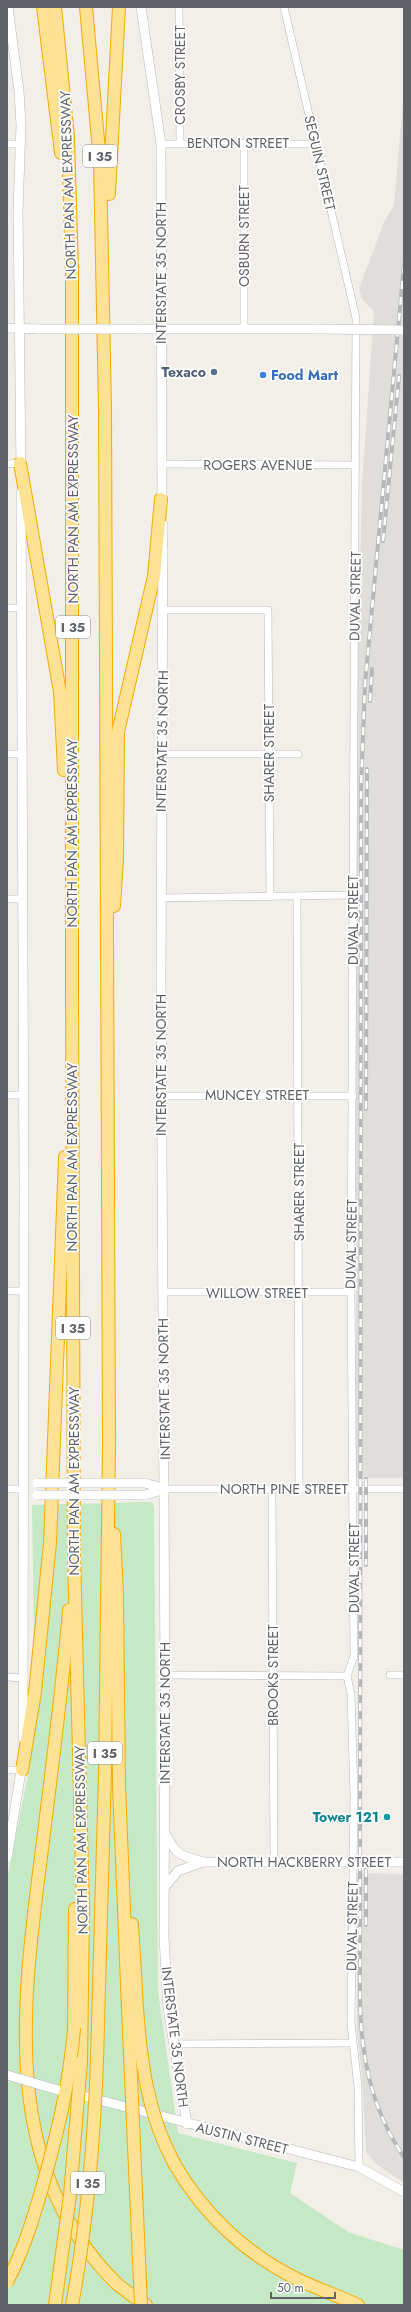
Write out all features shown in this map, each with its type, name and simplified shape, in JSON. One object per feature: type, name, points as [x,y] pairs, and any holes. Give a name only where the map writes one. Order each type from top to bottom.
[{"type":"highway","points":[[43,7],[56,100],[72,271]]},
{"type":"highway","name":"NORTH PAN AM EXPRESSWAY","points":[[55,7],[68,137],[72,271],[72,1100],[74,1555],[83,1972],[81,2062],[71,2188],[55,2305]]},
{"type":"highway","name":"NORTH PAN AM EXPRESSWAY","points":[[72,2305],[80,2263],[91,2160],[98,2061],[105,1779],[109,1445],[105,305],[100,162],[86,7]]},
{"type":"highway","points":[[105,305],[110,153],[119,7]]},
{"type":"highway","points":[[20,463],[62,708],[72,983]]},
{"type":"highway","points":[[107,1011],[117,859],[118,732],[154,576],[162,498]]},
{"type":"highway","points":[[22,1770],[34,1699],[50,1543],[64,1173],[72,1100]]},
{"type":"highway","points":[[109,1445],[117,1593],[119,1786],[133,2009],[141,2305]]},
{"type":"highway","points":[[74,1555],[64,1668],[26,1979],[24,2042],[27,2097],[35,2147],[58,2204],[73,2230],[104,2270],[118,2284],[146,2305]]},
{"type":"highway","points":[[7,2282],[27,2237],[58,2128],[71,2065],[74,2028],[76,1899],[81,1874]]},
{"type":"highway","points":[[133,2009],[149,2102],[156,2123],[175,2165],[200,2202],[244,2246],[293,2277],[358,2305]]},
{"type":"main road","points":[[7,1858],[22,1770],[24,1678],[22,1489],[24,1095],[22,608],[18,211],[21,144],[19,92],[8,7]]},
{"type":"main road","name":"INTERSTATE 35 NORTH","points":[[141,7],[161,144],[162,498],[164,610],[161,898],[161,1096],[165,1489],[165,1976],[173,2044],[187,2124]]},
{"type":"main road","points":[[7,328],[320,328],[404,330]]},
{"type":"main road","name":"NORTH PINE STREET","points":[[22,1489],[37,1483],[145,1483],[165,1489]]},
{"type":"main road","name":"NORTH PINE STREET","points":[[22,1489],[37,1495],[145,1495],[165,1489]]},
{"type":"main road","name":"NORTH HACKBERRY STREET","points":[[164,1832],[173,1849],[179,1855],[204,1862],[404,1862]]},
{"type":"main road","name":"NORTH HACKBERRY STREET","points":[[164,1888],[178,1871],[204,1862]]},
{"type":"main road","name":"AUSTIN STREET","points":[[7,2075],[187,2124],[359,2167],[404,2192]]},
{"type":"street","name":"CROSBY STREET","points":[[179,7],[180,143]]},
{"type":"street","name":"SEGUIN STREET","points":[[284,7],[356,318]]},
{"type":"street","name":"OSBURN STREET","points":[[244,143],[244,329]]},
{"type":"street","points":[[7,144],[21,144]]},
{"type":"street","name":"BENTON STREET","points":[[161,144],[316,144]]},
{"type":"street","name":"DUVAL STREET","points":[[356,318],[351,1292],[354,1489],[354,1656],[347,1676],[351,1694],[353,1737],[352,2043],[358,2087],[359,2167]]},
{"type":"street","points":[[7,464],[20,463]]},
{"type":"street","name":"ROGERS AVENUE","points":[[162,464],[355,464]]},
{"type":"street","points":[[7,608],[22,608]]},
{"type":"street","name":"SHARER STREET","points":[[164,610],[268,610],[270,897]]},
{"type":"street","points":[[7,754],[22,754]]},
{"type":"street","points":[[162,754],[298,754]]},
{"type":"street","points":[[161,898],[353,895]]},
{"type":"street","name":"SHARER STREET","points":[[297,896],[299,1489]]},
{"type":"street","points":[[7,899],[22,899]]},
{"type":"street","points":[[7,1095],[24,1095]]},
{"type":"street","name":"MUNCEY STREET","points":[[161,1096],[353,1096]]},
{"type":"street","points":[[7,1291],[24,1291]]},
{"type":"street","name":"WILLOW STREET","points":[[163,1292],[351,1292]]},
{"type":"street","name":"NORTH PINE STREET","points":[[7,1489],[22,1489]]},
{"type":"street","name":"NORTH PINE STREET","points":[[165,1489],[404,1489]]},
{"type":"street","name":"BROOKS STREET","points":[[272,1489],[274,1862]]},
{"type":"street","points":[[165,1675],[273,1677],[347,1676]]},
{"type":"street","points":[[390,1675],[404,1675]]},
{"type":"street","points":[[7,1677],[24,1678]]},
{"type":"street","points":[[7,1770],[22,1770]]},
{"type":"street","points":[[173,2044],[352,2043]]},
{"type":"shaded area","points":[[404,89],[404,1478],[356,1478],[356,734],[362,485],[374,311],[362,299],[359,288],[385,220],[394,206]]},
{"type":"shaded area","points":[[357,1873],[404,1874],[404,2183],[376,2164],[366,2152],[362,2075],[357,2032]]},
{"type":"green space","points":[[153,1503],[154,1509],[158,1991],[178,2133],[297,2163],[290,2193],[348,2232],[404,2250],[404,2305],[7,2305],[7,1880],[28,1775],[34,1641],[32,1505]]},
{"type":"railway","points":[[404,265],[365,684],[361,788],[360,1999],[363,2041],[370,2081],[383,2120],[404,2157]]},
{"type":"railway","points":[[383,541],[399,376]]},
{"type":"railway","points":[[370,701],[372,669]]},
{"type":"railway","points":[[366,1109],[367,769]]},
{"type":"railway","points":[[366,1479],[366,1565]]},
{"type":"railway","points":[[366,1865],[366,1925]]},
{"type":"place","name":"Texaco","points":[[214,372]]},
{"type":"place","name":"Food Mart","points":[[263,375]]},
{"type":"place","name":"Tower 121","points":[[387,1817]]}]
